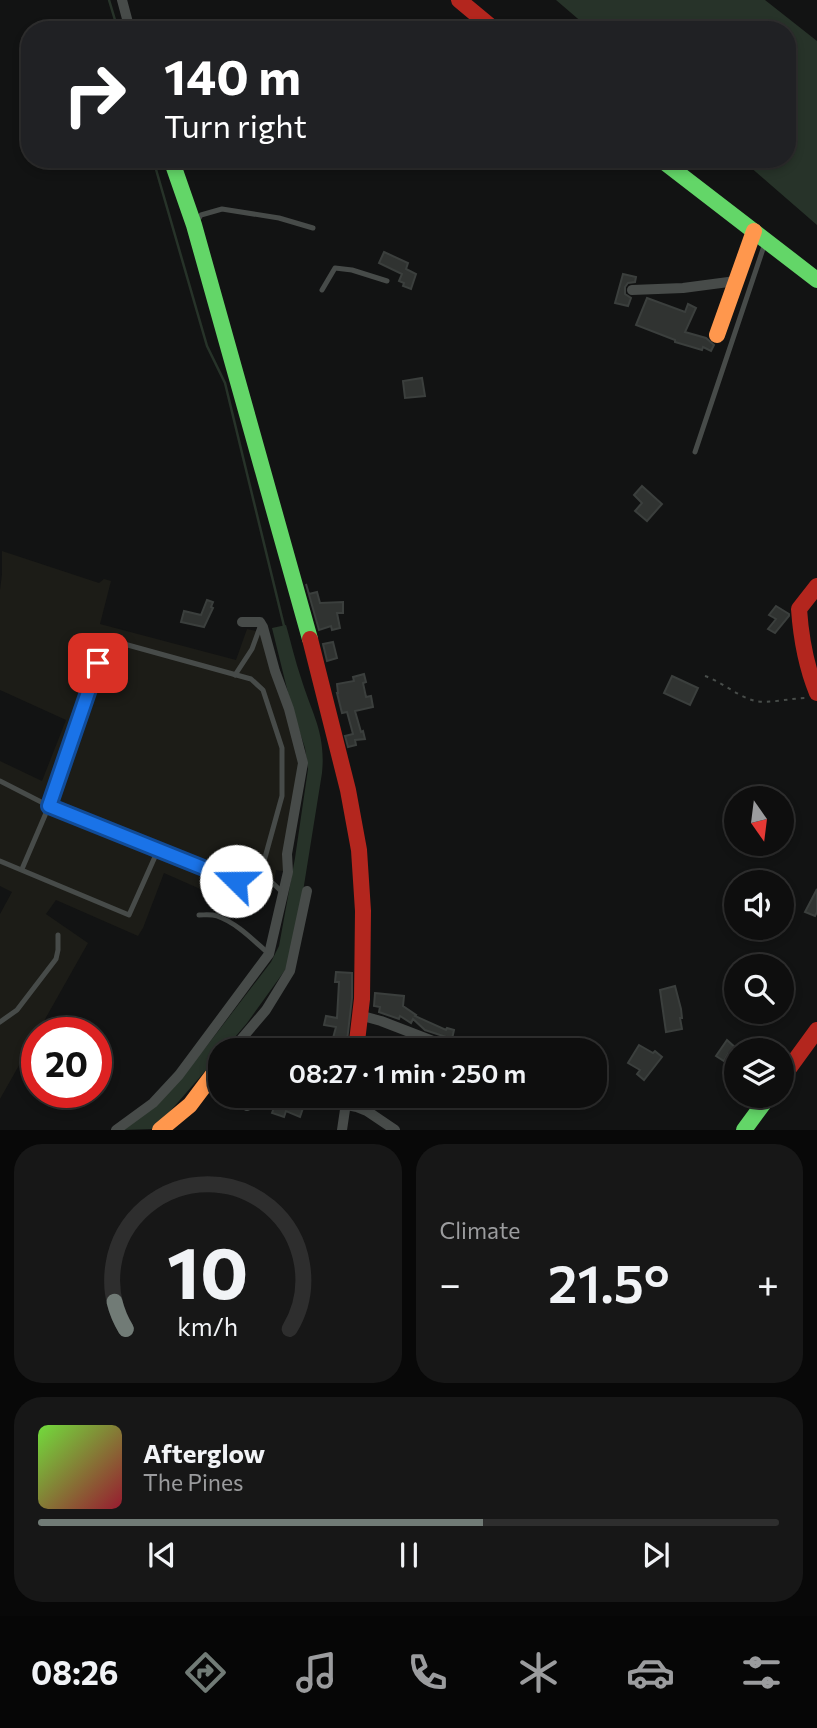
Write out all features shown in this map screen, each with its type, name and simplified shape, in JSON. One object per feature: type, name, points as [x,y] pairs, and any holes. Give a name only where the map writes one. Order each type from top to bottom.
[{"type":"main road","points":[[459,0],[484,21]]},
{"type":"main road","points":[[174,168],[194,225],[310,637],[348,790],[359,850],[363,911],[362,999],[357,1038]]},
{"type":"main road","points":[[672,168],[817,280]]},
{"type":"main road","points":[[717,335],[736,281],[760,236]]},
{"type":"main road","points":[[813,695],[799,632],[799,609],[817,586]]},
{"type":"main road","points":[[794,1062],[817,1030]]},
{"type":"main road","points":[[160,1129],[190,1105],[208,1083]]},
{"type":"main road","points":[[744,1129],[760,1108]]},
{"type":"street","points":[[122,0],[128,21]]},
{"type":"street","points":[[632,290],[683,288],[736,281]]},
{"type":"street","points":[[116,1129],[153,1103],[179,1075],[269,954],[284,894],[288,872],[287,854],[303,763],[289,709],[261,624],[242,622]]},
{"type":"street","points":[[242,1038],[266,1010],[290,971],[307,891]]},
{"type":"street","points":[[359,1016],[381,1021],[425,1038]]},
{"type":"street","points":[[342,1129],[346,1108]]},
{"type":"street","points":[[362,1108],[395,1129]]},
{"type":"lane","points":[[194,225],[201,215],[222,209],[279,218],[313,228]]},
{"type":"lane","points":[[695,453],[760,236]]},
{"type":"lane","points":[[322,290],[335,268],[352,270],[387,281]]},
{"type":"lane","points":[[235,675],[252,649],[261,624]]},
{"type":"lane","points":[[22,869],[49,806],[106,639],[251,679],[263,690],[282,748],[282,796],[261,872]]},
{"type":"lane","points":[[0,781],[49,806],[236,881],[261,872]]},
{"type":"lane","points":[[0,861],[129,915],[158,850]]},
{"type":"lane","points":[[261,872],[284,894]]},
{"type":"lane","points":[[200,915],[214,915],[225,920],[269,954]]},
{"type":"lane","points":[[0,1022],[17,1010],[56,959],[58,935]]},
{"type":"path","points":[[705,676],[760,702],[813,695]]},
{"type":"shaded area","points":[[556,0],[765,0],[792,21],[580,21]]},
{"type":"shaded area","points":[[796,24],[817,41],[817,225],[751,168],[796,168]]},
{"type":"shaded area","points":[[2,551],[99,583],[104,579],[111,581],[100,624],[236,660],[247,629],[261,632],[294,736],[299,767],[283,871],[276,870],[271,897],[250,894],[241,907],[164,873],[138,936],[56,900],[46,914],[43,912],[88,943],[46,1017],[21,1017],[21,1062],[0,1099],[0,914],[12,892],[0,886],[0,761],[42,781],[66,720],[0,690]]},
{"type":"shaded area","points":[[286,625],[320,735],[322,773],[288,966],[234,1038],[213,1038],[271,962],[279,946],[308,769],[305,748],[272,628]]},
{"type":"shaded area","points":[[208,1044],[208,1068],[159,1124],[152,1129],[122,1130],[178,1080]]},
{"type":"building","points":[[384,252],[408,263],[406,269],[416,274],[411,289],[399,281],[402,274],[379,263]]},
{"type":"building","points":[[623,274],[636,277],[635,282],[628,283],[625,287],[625,294],[631,298],[628,306],[615,303]]},
{"type":"building","points":[[647,298],[685,312],[688,304],[696,308],[685,332],[706,338],[714,345],[711,351],[675,342],[636,325]]},
{"type":"building","points":[[422,378],[425,396],[405,398],[403,381]]},
{"type":"building","points":[[642,486],[662,504],[647,521],[635,511],[642,503],[634,495]]},
{"type":"building","points":[[306,584],[309,594],[317,592],[320,603],[343,602],[343,613],[337,613],[340,628],[332,630],[331,626],[319,630]]},
{"type":"building","points":[[207,600],[213,602],[213,608],[204,627],[181,622],[184,611],[201,615]]},
{"type":"building","points":[[776,606],[789,616],[775,633],[768,629],[776,619],[769,615]]},
{"type":"building","points":[[333,642],[337,658],[327,661],[323,644]]},
{"type":"building","points":[[364,674],[366,697],[371,696],[373,707],[355,711],[365,739],[355,740],[356,745],[348,747],[345,736],[353,734],[347,712],[342,713],[337,684],[354,681],[353,677]]},
{"type":"building","points":[[672,676],[698,688],[690,705],[664,693]]},
{"type":"building","points":[[817,889],[817,912],[815,916],[805,912]]},
{"type":"building","points":[[336,972],[352,973],[347,1038],[333,1038],[336,1027],[324,1025],[326,1016],[337,1018],[339,982],[335,982]]},
{"type":"building","points":[[675,986],[681,1009],[682,1029],[666,1032],[660,990]]},
{"type":"building","points":[[375,993],[404,996],[403,1006],[415,1016],[446,1030],[454,1030],[452,1038],[425,1030],[413,1019],[411,1023],[400,1016],[399,1019],[379,1012],[380,1007],[374,1006]]},
{"type":"building","points":[[724,1044],[724,1061],[716,1056]]},
{"type":"building","points":[[639,1045],[662,1057],[644,1080],[637,1074],[640,1070],[628,1063]]},
{"type":"building","points":[[274,1108],[303,1108],[300,1117],[286,1111],[284,1117],[272,1113]]},
{"type":"waterway","points":[[109,0],[115,21]]},
{"type":"waterway","points":[[156,168],[207,346],[225,383],[284,626]]},
{"type":"traffic: fast","points":[[174,168],[194,225],[310,639]]},
{"type":"traffic: fast","points":[[672,168],[817,280]]},
{"type":"traffic: fast","points":[[744,1130],[760,1108]]},
{"type":"traffic: slow","points":[[717,335],[754,231]]},
{"type":"traffic: slow","points":[[160,1130],[190,1105],[208,1081]]},
{"type":"traffic: jam","points":[[459,0],[484,21]]},
{"type":"traffic: jam","points":[[817,586],[799,609],[805,652],[817,693]]},
{"type":"traffic: jam","points":[[310,639],[348,790],[359,850],[363,911],[362,999],[357,1038]]},
{"type":"traffic: jam","points":[[794,1062],[817,1030]]},
{"type":"route","points":[[98,663],[49,806],[236,881]]}]
